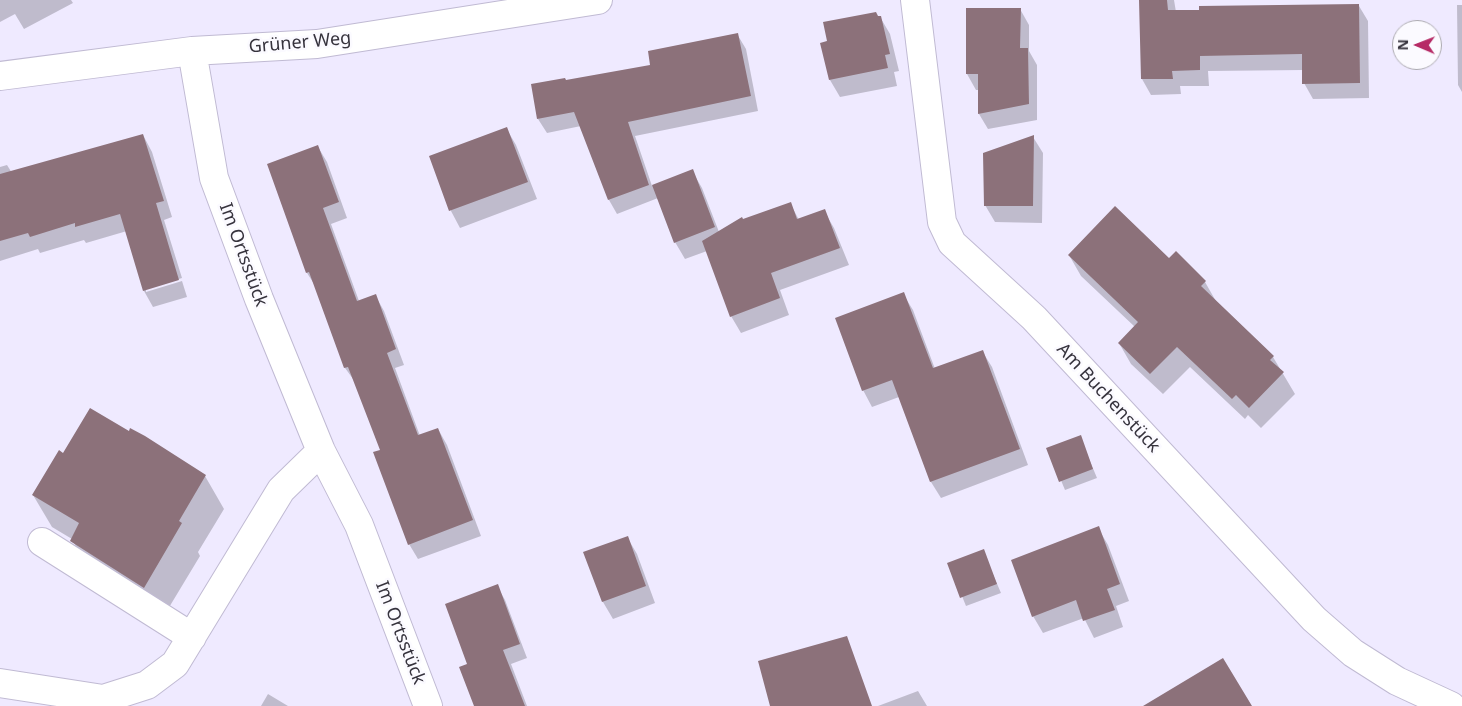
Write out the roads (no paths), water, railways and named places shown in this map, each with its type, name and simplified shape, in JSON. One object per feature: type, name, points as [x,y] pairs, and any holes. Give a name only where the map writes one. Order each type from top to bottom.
[{"type":"street","name":"Am Buchenstück","points":[[915,0],[942,222],[952,243],[1034,318],[1314,619],[1353,652],[1397,681],[1451,706]]},
{"type":"street","name":"Grüner Weg","points":[[0,76],[192,51],[317,44],[584,1]]},
{"type":"street","name":"Im Ortsstück","points":[[192,51],[214,178],[259,299],[321,451],[359,525],[428,706]]},
{"type":"street","points":[[0,683],[101,703],[147,685],[175,664],[281,490],[321,451]]},
{"type":"street","points":[[42,542],[192,637]]}]
